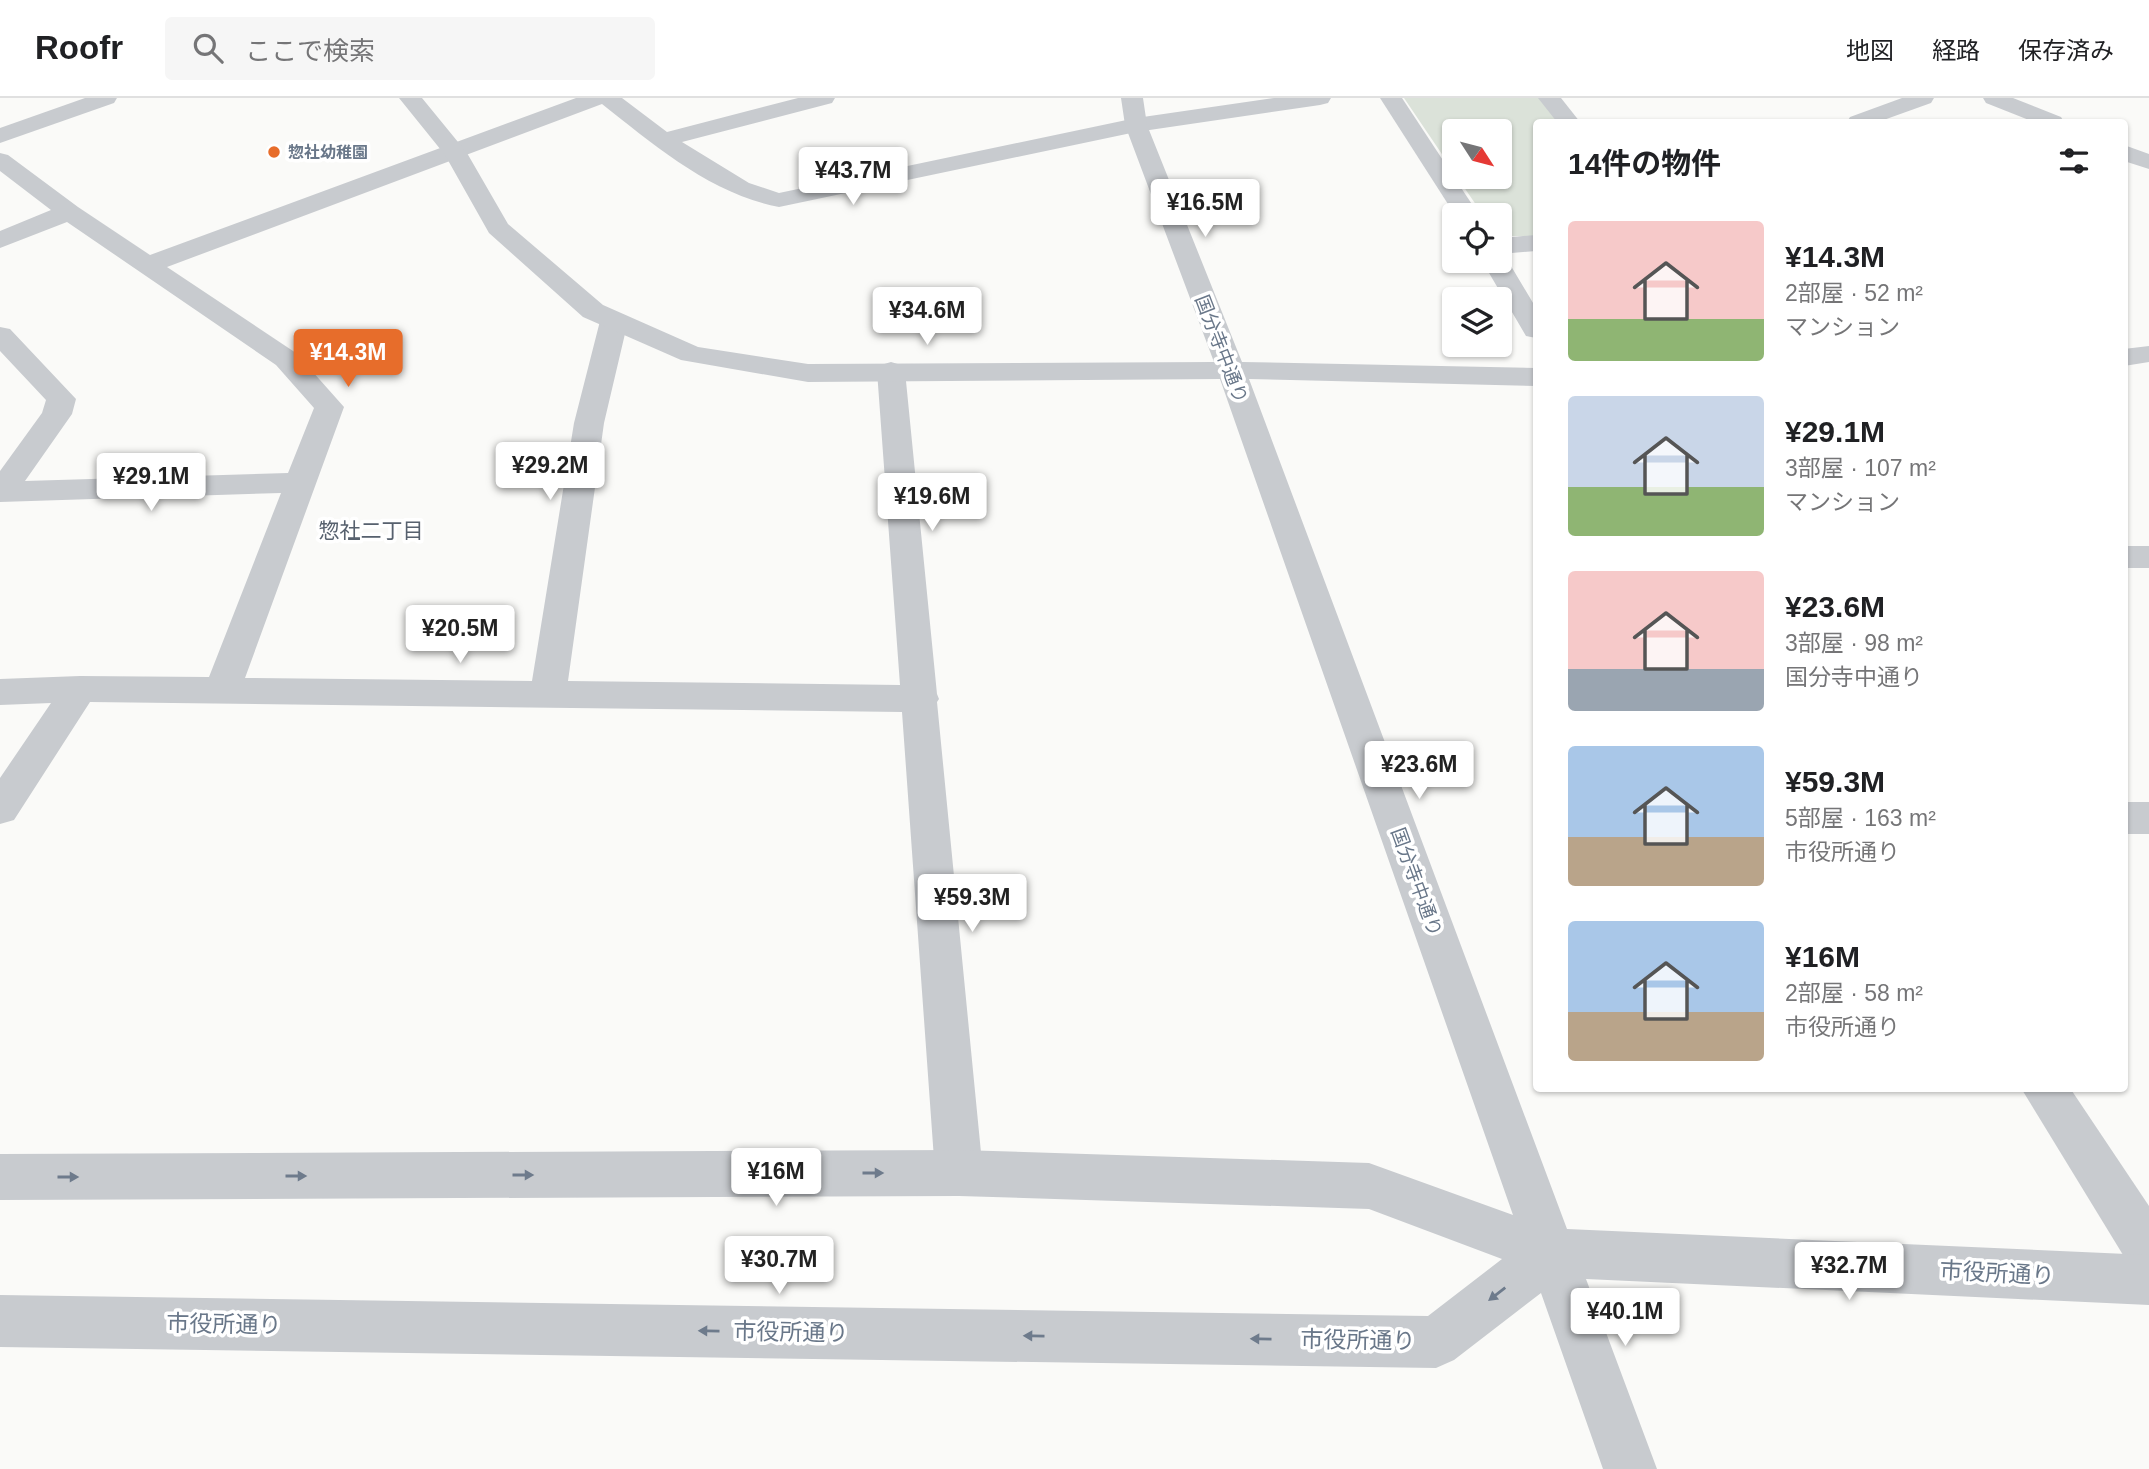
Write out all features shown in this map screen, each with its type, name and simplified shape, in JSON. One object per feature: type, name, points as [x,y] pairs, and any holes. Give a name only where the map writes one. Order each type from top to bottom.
[{"type":"street","points":[[0,136],[106,98]]},
{"type":"street","points":[[410,98],[455,153],[498,228],[593,311],[691,354],[808,373],[1231,370],[1533,377]]},
{"type":"street","points":[[148,265],[597,98]]},
{"type":"street","points":[[608,98],[662,140],[759,198],[779,200],[1136,125],[1320,98]]},
{"type":"street","points":[[662,140],[824,98]]},
{"type":"street","name":"国分寺中通り","points":[[1132,98],[1136,125],[1231,370],[1630,1469]]},
{"type":"street","points":[[1391,98],[1459,203]]},
{"type":"street","points":[[1549,98],[1566,119]]},
{"type":"street","points":[[1866,119],[1923,98]]},
{"type":"street","points":[[1994,98],[2046,119]]},
{"type":"street","points":[[2128,154],[2149,162]]},
{"type":"street","points":[[0,160],[69,212],[286,359],[330,407],[222,691]]},
{"type":"street","points":[[0,240],[69,212]]},
{"type":"street","points":[[1512,245],[1533,243]]},
{"type":"street","points":[[1502,273],[1533,325]]},
{"type":"street","points":[[548,695],[589,423],[614,321]]},
{"type":"street","points":[[0,335],[61,399],[57,414],[1,492]]},
{"type":"street","points":[[2128,357],[2149,354]]},
{"type":"street","points":[[891,371],[960,1173]]},
{"type":"street","points":[[1,492],[300,483]]},
{"type":"street","points":[[2128,557],[2149,557]]},
{"type":"street","points":[[0,809],[80,690]]},
{"type":"street","points":[[0,692],[222,691],[921,699]]},
{"type":"street","points":[[2128,818],[2149,818]]},
{"type":"street","points":[[2047,1092],[2149,1250]]},
{"type":"street","name":"市役所通り","points":[[0,1177],[960,1173],[1368,1186],[1552,1253],[2149,1280]]},
{"type":"street","name":"市役所通り","points":[[0,1321],[1436,1342],[1552,1253]]},
{"type":"shaded area","points":[[1404,98],[1539,98],[1556,119],[1533,119],[1533,236],[1512,236],[1512,203],[1475,203],[1465,189],[1512,189],[1512,119],[1442,119],[1442,154]]},
{"type":"place","name":"惣社幼稚園","points":[[274,152]]},
{"type":"district","name":"惣社二丁目","points":[[371,531]]}]
